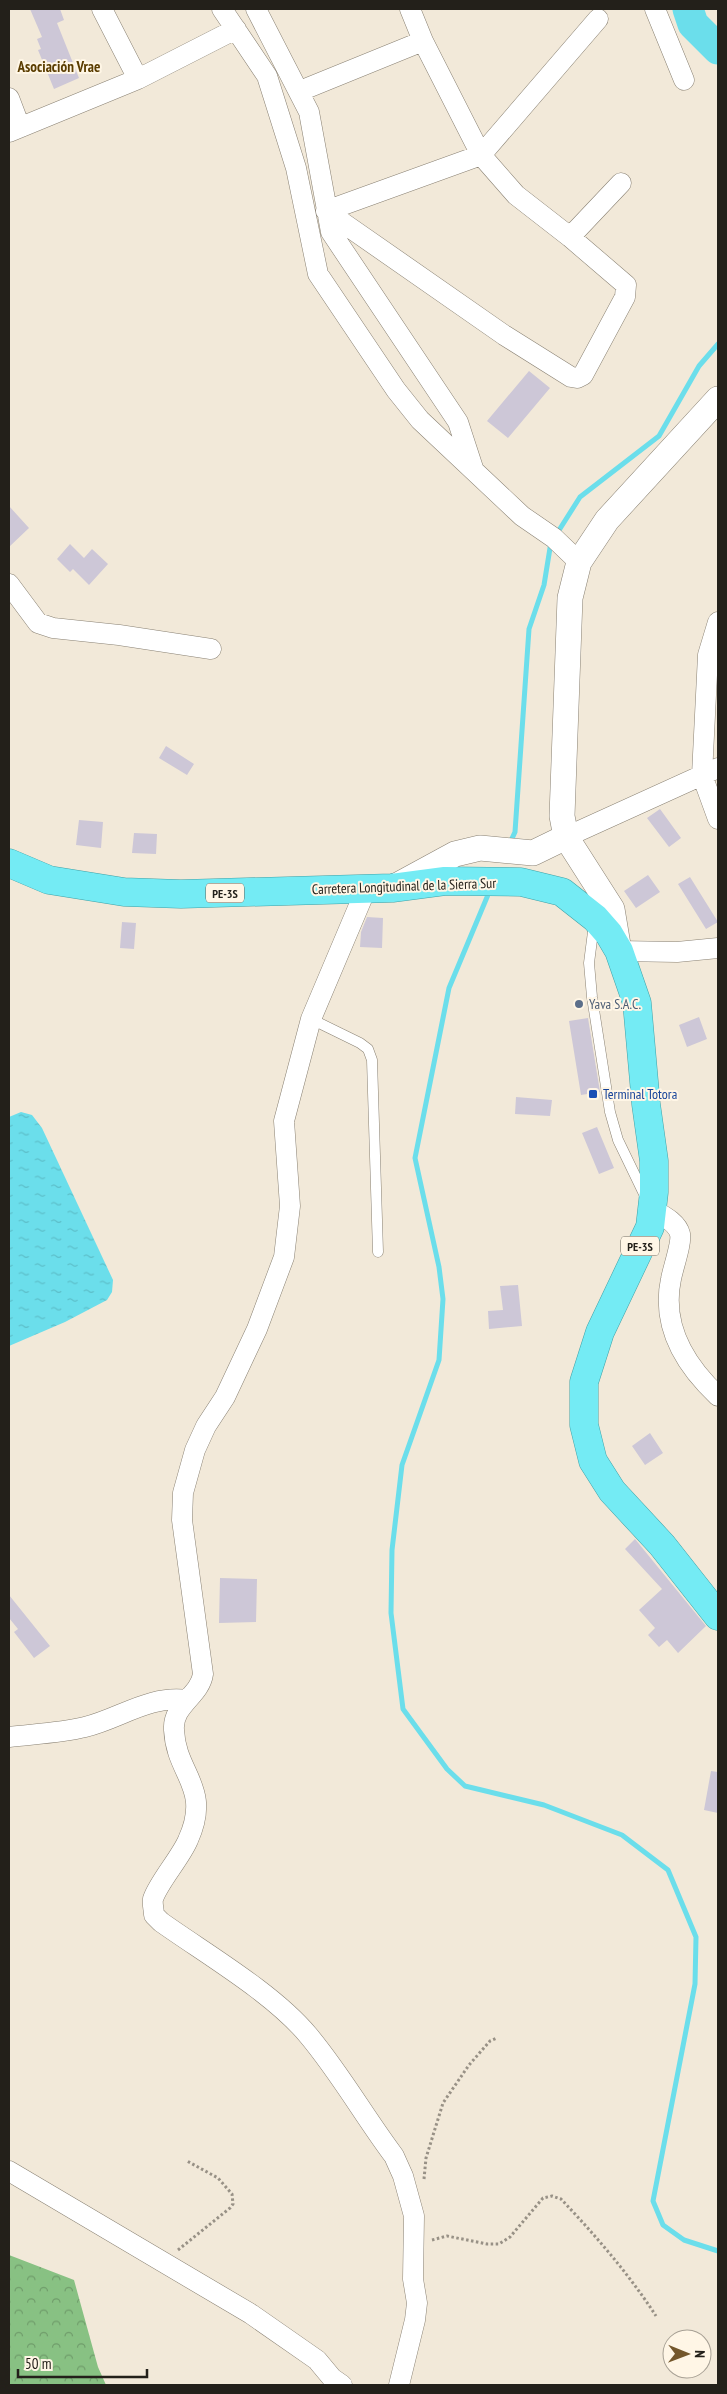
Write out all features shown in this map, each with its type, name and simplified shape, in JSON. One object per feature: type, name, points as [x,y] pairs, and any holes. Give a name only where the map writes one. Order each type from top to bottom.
[{"type":"highway","name":"Carretera Longitudinal de la Sierra Sur","points":[[9,863],[49,880],[124,892],[181,894],[379,888],[445,881],[521,882],[562,892],[594,918],[609,934],[619,951],[637,1003],[646,1104],[654,1160],[650,1226],[600,1332],[584,1382],[584,1425],[593,1461],[612,1491],[662,1546],[718,1616]]},
{"type":"street","points":[[102,9],[138,79]]},
{"type":"street","points":[[222,9],[267,76],[296,168],[318,274],[396,390],[420,420],[522,516],[554,538],[579,562]]},
{"type":"street","points":[[256,9],[300,91],[309,112],[315,136],[331,232],[458,422],[474,471]]},
{"type":"street","points":[[326,211],[504,335],[571,377],[577,378],[583,375],[627,290],[626,285],[570,237],[516,195],[481,154],[423,41],[410,9]]},
{"type":"street","points":[[655,9],[684,80]]},
{"type":"street","points":[[326,211],[481,154],[598,19]]},
{"type":"street","points":[[9,98],[14,130],[138,79],[236,29]]},
{"type":"street","points":[[300,91],[423,41]]},
{"type":"street","points":[[570,237],[621,183]]},
{"type":"street","points":[[718,399],[607,520],[579,562],[570,598],[562,816],[566,837],[612,909],[619,951],[677,952],[718,948]]},
{"type":"street","points":[[9,584],[38,623],[53,628],[119,635],[211,649]]},
{"type":"street","points":[[718,622],[708,655],[710,772],[718,819]]},
{"type":"street","points":[[399,2385],[415,2320],[417,2303],[414,2292],[414,2216],[403,2176],[394,2156],[367,2120],[335,2070],[307,2034],[283,2010],[154,1915],[153,1900],[189,1840],[198,1802],[178,1751],[174,1731],[176,1712],[202,1681],[203,1674],[182,1520],[183,1493],[199,1442],[206,1426],[225,1397],[257,1328],[284,1257],[290,1206],[284,1121],[311,1019],[379,888],[455,854],[480,848],[533,852],[710,772]]},
{"type":"street","points":[[652,1209],[674,1224],[680,1235],[670,1285],[669,1322],[682,1351],[703,1382],[718,1396]]},
{"type":"street","points":[[9,1737],[55,1733],[87,1726],[156,1700],[170,1698],[187,1700]]},
{"type":"street","points":[[9,2171],[252,2314],[317,2360],[332,2378],[342,2385]]},
{"type":"lane","points":[[594,918],[590,963],[592,997],[610,1112],[618,1140],[652,1209]]},
{"type":"lane","points":[[311,1019],[368,1049],[372,1060],[378,1252]]},
{"type":"path","points":[[424,2184],[426,2158],[443,2103],[469,2066],[490,2041],[497,2038]]},
{"type":"path","points":[[162,2262],[230,2208],[232,2204],[232,2194],[218,2178],[187,2161]]},
{"type":"path","points":[[432,2240],[447,2236],[486,2244],[499,2244],[510,2237],[543,2198],[557,2197],[585,2222],[640,2292],[656,2316]]},
{"type":"path","points":[[414,2258],[427,2248],[432,2240],[433,2230]]},
{"type":"green space","points":[[9,2255],[74,2280],[98,2367],[106,2385],[9,2385]]},
{"type":"water","points":[[21,1112],[32,1115],[42,1128],[113,1280],[112,1292],[107,1300],[65,1322],[9,1346],[9,1117]]},
{"type":"building","points":[[30,9],[60,9],[64,20],[57,23],[79,78],[54,89],[38,50],[41,49],[37,39],[42,37]]},
{"type":"building","points":[[529,371],[550,388],[508,438],[487,421]]},
{"type":"building","points":[[9,506],[29,528],[9,547]]},
{"type":"building","points":[[70,544],[84,558],[92,549],[108,564],[89,585],[73,569],[70,572],[57,559]]},
{"type":"building","points":[[166,746],[194,764],[187,775],[159,758]]},
{"type":"building","points":[[660,809],[681,838],[669,847],[647,818]]},
{"type":"building","points":[[79,820],[103,822],[101,848],[76,845]]},
{"type":"building","points":[[134,833],[157,834],[156,854],[132,853]]},
{"type":"building","points":[[648,875],[660,892],[636,908],[624,891]]},
{"type":"building","points":[[690,877],[718,922],[706,929],[678,884]]},
{"type":"building","points":[[367,917],[383,918],[382,948],[360,947],[361,932]]},
{"type":"building","points":[[122,922],[136,923],[134,949],[120,948]]},
{"type":"building","points":[[699,1017],[707,1039],[687,1047],[679,1025]]},
{"type":"building","points":[[588,1018],[600,1092],[581,1095],[569,1021]]},
{"type":"building","points":[[516,1097],[552,1100],[550,1116],[515,1114]]},
{"type":"building","points":[[597,1127],[614,1168],[599,1174],[582,1133]]},
{"type":"building","points":[[518,1285],[522,1326],[489,1329],[488,1311],[503,1310],[500,1286]]},
{"type":"building","points":[[650,1433],[663,1453],[645,1465],[632,1446]]},
{"type":"building","points":[[635,1539],[706,1626],[678,1653],[667,1640],[659,1647],[648,1635],[655,1628],[639,1610],[662,1589],[625,1549]]},
{"type":"building","points":[[220,1578],[257,1579],[256,1622],[219,1623]]},
{"type":"building","points":[[9,1595],[50,1646],[34,1658],[14,1632],[18,1629],[9,1618]]},
{"type":"building","points":[[711,1771],[718,1772],[718,1813],[704,1810]]},
{"type":"waterway","points":[[688,9],[693,24],[718,49]]},
{"type":"waterway","points":[[556,535],[580,497],[659,436],[699,366],[718,344]]},
{"type":"waterway","points":[[510,843],[515,832],[529,629],[544,585],[551,542]]},
{"type":"waterway","points":[[490,890],[449,988],[415,1158],[439,1267],[443,1299],[439,1360],[402,1465],[392,1550],[391,1613],[403,1709],[447,1769],[465,1786],[544,1805],[622,1835],[668,1870],[696,1937],[695,1984],[653,2201],[663,2225],[684,2240],[718,2251]]},
{"type":"place","name":"Yava S.A.C.","points":[[579,1004]]},
{"type":"place","name":"Terminal Totora","points":[[593,1094]]},
{"type":"district","name":"Asociación Vrae","points":[[59,66]]}]
